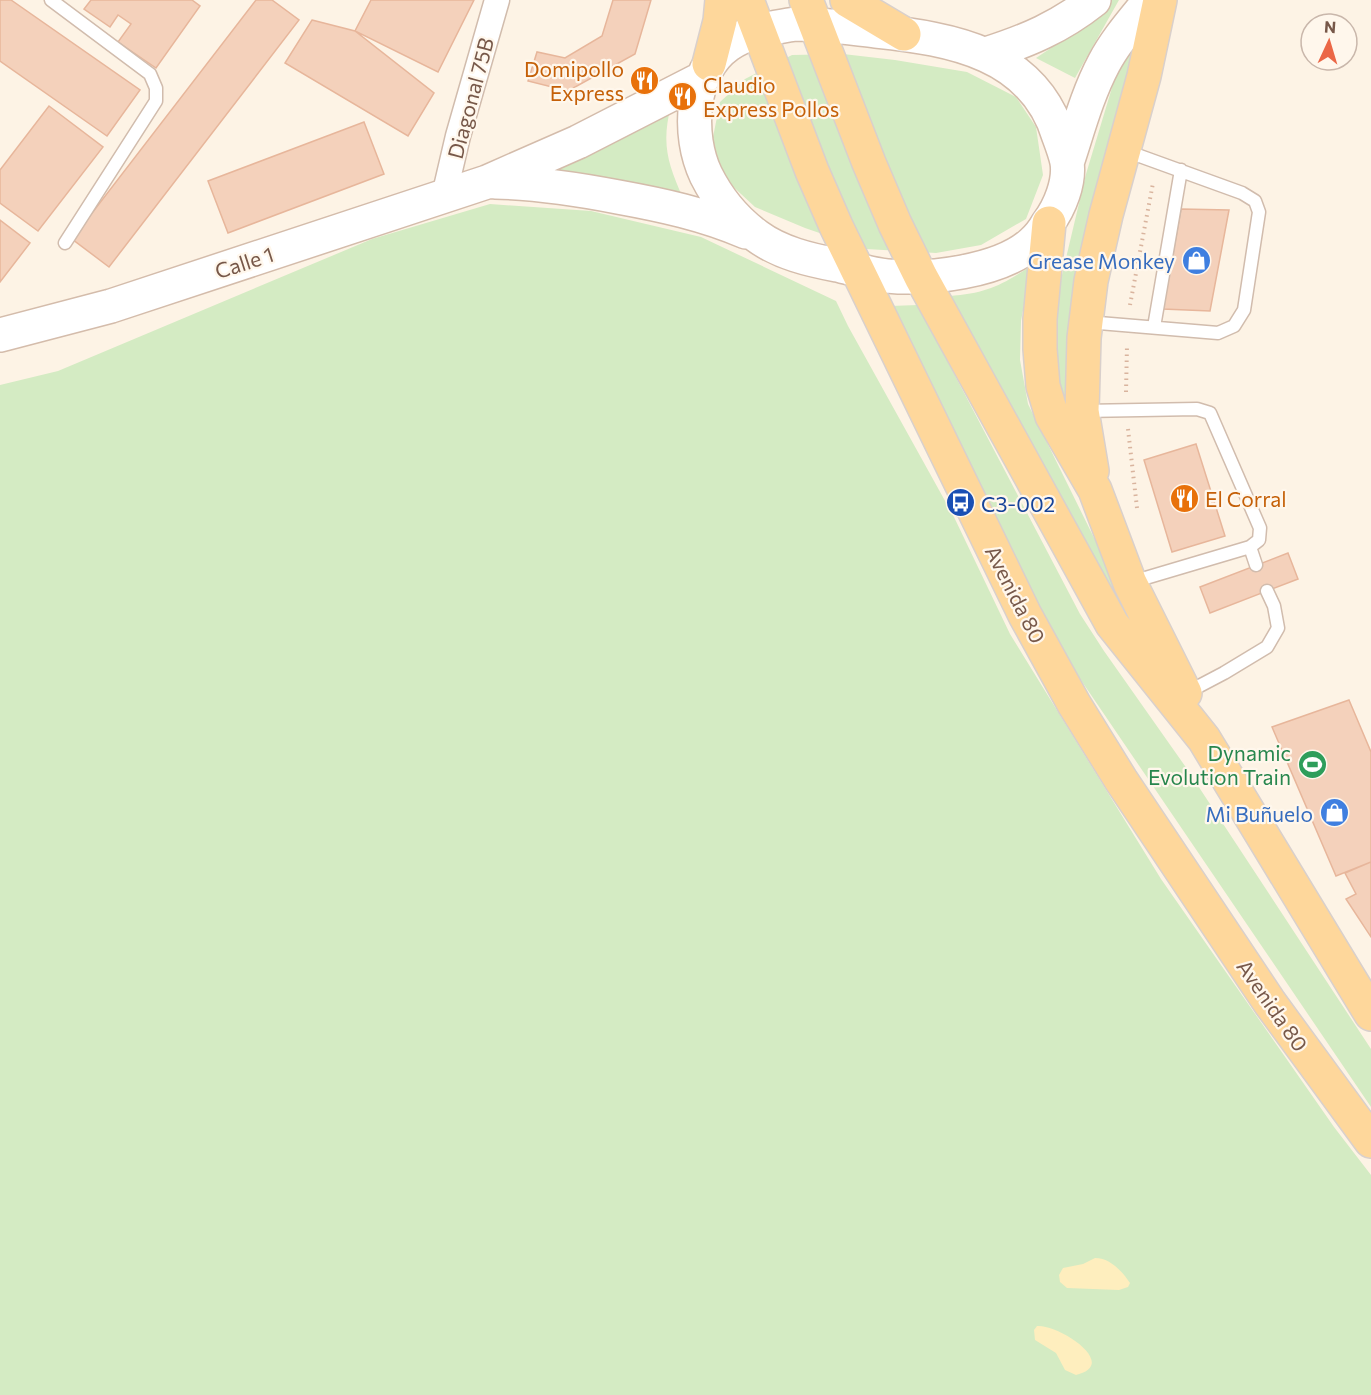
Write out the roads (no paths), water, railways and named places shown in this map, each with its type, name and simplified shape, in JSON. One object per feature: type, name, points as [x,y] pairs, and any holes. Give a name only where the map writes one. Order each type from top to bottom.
[{"type":"main road","points":[[722,0],[720,21],[695,118],[698,151],[705,172],[729,212],[758,237],[793,254],[886,276],[921,277],[976,268],[1007,258],[1032,243],[1049,223],[1064,191],[1067,164],[1089,96],[1104,63],[1119,39],[1150,0]]},
{"type":"main road","name":"Avenida 80","points":[[747,0],[812,171],[857,270],[1024,615],[1074,704],[1121,780],[1270,1003],[1371,1141]]},
{"type":"main road","points":[[848,0],[904,34]]},
{"type":"main road","points":[[986,54],[1029,40],[1060,24],[1094,0]]},
{"type":"main road","points":[[1095,490],[1082,411],[1086,322],[1091,281],[1123,150],[1144,76],[1160,0]]},
{"type":"main road","name":"Calle 1","points":[[0,335],[111,306],[487,182],[578,142],[705,72],[727,46],[743,37],[760,30],[795,24],[811,12],[904,34],[948,41],[986,54],[1020,75],[1038,93],[1058,133],[1067,164]]},
{"type":"main road","points":[[811,12],[869,163],[921,277],[1112,624],[1204,739],[1371,1014]]},
{"type":"main road","name":"Calle 1","points":[[487,182],[532,183],[566,187],[673,207],[714,219],[758,237]]},
{"type":"main road","points":[[1049,223],[1040,319],[1043,386],[1052,416],[1095,490],[1130,583],[1185,693],[1204,739]]},
{"type":"street","name":"Diagonal 75B","points":[[444,196],[458,136],[497,0]]},
{"type":"lane","points":[[51,0],[150,74],[156,88],[156,101],[65,243]]},
{"type":"lane","points":[[1086,322],[1218,333],[1234,326],[1244,310],[1259,212],[1255,201],[1242,193],[1157,160],[1123,150]]},
{"type":"lane","points":[[1154,327],[1181,170]]},
{"type":"lane","points":[[1082,411],[1197,408],[1210,413],[1260,528],[1259,540],[1250,547],[1130,583]]},
{"type":"lane","points":[[1250,547],[1256,565]]},
{"type":"lane","points":[[1185,693],[1224,674],[1267,647],[1278,628],[1274,606],[1267,591]]},
{"type":"place","name":"Domipollo Express","points":[[645,80]]},
{"type":"place","name":"Claudio Express Pollos","points":[[682,96]]},
{"type":"place","name":"Grease Monkey","points":[[1196,260]]},
{"type":"place","name":"El Corral","points":[[1184,498]]},
{"type":"place","name":"C3-002","points":[[960,503]]},
{"type":"place","name":"Dynamic Evolution Train","points":[[1312,764]]},
{"type":"place","name":"Mi Buñuelo","points":[[1334,813]]}]
